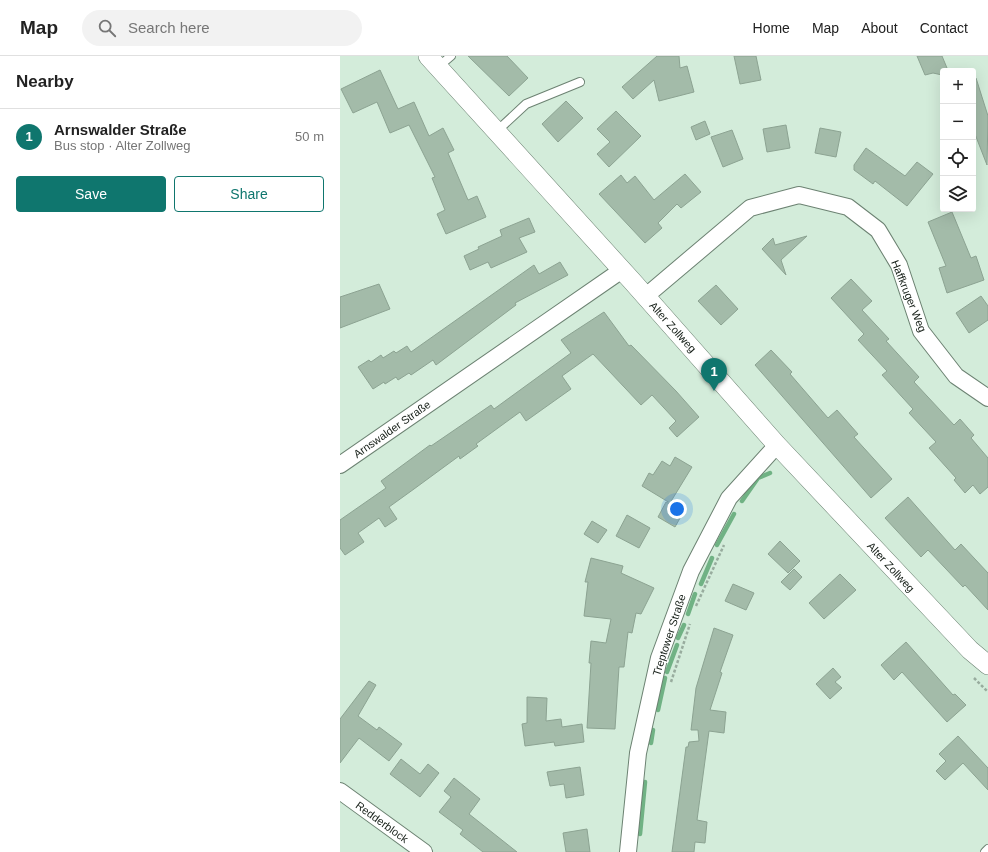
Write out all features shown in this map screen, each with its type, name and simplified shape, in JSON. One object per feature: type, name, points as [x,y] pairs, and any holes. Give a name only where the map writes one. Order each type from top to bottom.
[{"type":"street","name":"Alter Zollweg","points":[[439,60],[496,131],[646,296],[777,445],[970,650],[988,665]]},
{"type":"street","name":"Haffkruger Weg","points":[[646,296],[750,208],[799,195],[848,207],[878,230],[898,265],[921,331],[956,376],[988,398]]},
{"type":"street","name":"Arnswalder Straße","points":[[340,465],[622,270]]},
{"type":"street","name":"Treptower Straße","points":[[628,852],[638,753],[659,658],[691,571],[729,498],[777,445]]},
{"type":"street","name":"Redderblock","points":[[340,791],[424,852]]},
{"type":"lane","points":[[496,131],[526,104],[580,82]]},
{"type":"lane","points":[[985,852],[988,849]]},
{"type":"path","points":[[696,608],[725,542]]},
{"type":"path","points":[[670,689],[690,623]]},
{"type":"building","points":[[468,56],[507,56],[528,78],[509,96]]},
{"type":"building","points":[[657,56],[679,56],[680,68],[687,66],[694,92],[659,101],[654,80],[633,99],[622,87]]},
{"type":"building","points":[[734,56],[756,56],[761,80],[740,84]]},
{"type":"building","points":[[917,56],[942,56],[947,68],[940,68],[940,75],[933,73],[925,75]]},
{"type":"building","points":[[380,70],[398,109],[414,102],[429,136],[443,128],[454,150],[448,153],[468,200],[477,196],[486,217],[446,234],[437,214],[445,210],[432,178],[435,177],[409,125],[390,133],[377,102],[353,113],[341,89]]},
{"type":"building","points":[[976,78],[988,116],[987,165],[976,137]]},
{"type":"building","points":[[566,101],[583,118],[558,142],[542,124]]},
{"type":"building","points":[[616,111],[641,136],[609,167],[597,154],[610,142],[597,129]]},
{"type":"building","points":[[705,121],[710,134],[696,140],[691,127]]},
{"type":"building","points":[[786,125],[790,148],[767,152],[763,129]]},
{"type":"building","points":[[820,128],[841,132],[836,157],[815,153]]},
{"type":"building","points":[[732,130],[743,159],[723,167],[711,137]]},
{"type":"building","points":[[866,148],[905,176],[917,162],[933,174],[907,206],[875,181],[873,184],[854,170],[854,165]]},
{"type":"building","points":[[685,174],[701,192],[681,208],[677,204],[658,223],[662,228],[645,243],[599,194],[621,175],[627,183],[635,176],[654,200]]},
{"type":"building","points":[[952,212],[971,258],[976,256],[984,280],[947,293],[939,268],[946,266],[928,222]]},
{"type":"building","points":[[529,218],[535,232],[519,238],[527,252],[491,268],[488,262],[470,270],[464,256],[479,249],[478,247],[502,236],[500,230]]},
{"type":"building","points":[[807,236],[781,260],[786,275],[762,249],[773,238],[775,245]]},
{"type":"building","points":[[560,262],[568,275],[515,303],[516,305],[436,365],[433,360],[411,375],[409,373],[398,380],[396,377],[373,389],[358,367],[369,360],[371,362],[381,355],[383,358],[394,351],[396,353],[407,346],[411,352],[534,265],[539,274]]},
{"type":"building","points":[[851,279],[872,301],[862,310],[889,339],[886,341],[919,377],[914,382],[954,425],[960,419],[974,435],[971,438],[988,458],[988,487],[980,494],[973,485],[965,493],[954,480],[956,478],[929,448],[936,442],[909,413],[913,409],[882,375],[887,371],[858,340],[864,334],[831,298]]},
{"type":"building","points":[[379,284],[390,309],[340,328],[340,297]]},
{"type":"building","points":[[716,285],[738,309],[721,325],[698,301]]},
{"type":"building","points":[[981,296],[988,306],[988,320],[969,333],[956,313]]},
{"type":"building","points":[[604,312],[629,346],[631,345],[699,417],[677,437],[669,428],[676,421],[652,395],[641,405],[593,354],[562,376],[571,389],[526,421],[520,412],[476,444],[478,446],[460,459],[459,456],[389,507],[397,519],[385,527],[379,518],[358,533],[364,542],[345,555],[340,548],[340,520],[386,488],[381,481],[430,445],[431,446],[491,405],[494,409],[571,353],[561,340]]},
{"type":"building","points":[[771,350],[792,372],[790,374],[828,418],[837,410],[858,434],[854,437],[892,479],[871,498],[755,365]]},
{"type":"building","points":[[675,457],[692,467],[670,503],[642,486],[649,473],[653,475],[662,461],[670,466]]},
{"type":"building","points":[[908,497],[955,550],[961,544],[988,573],[988,610],[965,585],[963,587],[928,550],[921,557],[885,518]]},
{"type":"building","points":[[666,502],[684,511],[675,527],[658,517]]},
{"type":"building","points":[[627,515],[650,528],[639,548],[616,536]]},
{"type":"building","points":[[592,521],[607,530],[598,543],[584,534]]},
{"type":"building","points":[[780,541],[800,561],[788,573],[768,554]]},
{"type":"building","points":[[591,558],[623,566],[621,573],[654,588],[641,614],[636,613],[632,633],[628,632],[624,667],[619,667],[615,729],[587,728],[591,641],[606,643],[611,619],[584,616],[588,582],[585,582]]},
{"type":"building","points":[[794,569],[802,577],[790,590],[781,582]]},
{"type":"building","points":[[840,574],[856,590],[824,619],[809,603]]},
{"type":"building","points":[[733,584],[754,593],[746,610],[725,601]]},
{"type":"building","points":[[714,628],[733,635],[720,672],[722,673],[710,710],[726,712],[724,733],[709,731],[697,820],[707,822],[705,843],[695,842],[694,852],[672,852],[686,747],[688,747],[689,742],[699,741],[698,730],[691,730],[696,688]]},
{"type":"building","points":[[906,642],[953,695],[955,694],[966,705],[947,722],[902,672],[894,680],[881,665]]},
{"type":"building","points":[[833,668],[841,677],[835,682],[842,688],[830,699],[816,684]]},
{"type":"building","points":[[369,681],[376,685],[358,716],[377,730],[379,727],[402,744],[389,761],[359,738],[340,763],[340,719]]},
{"type":"building","points":[[527,697],[547,698],[546,721],[561,719],[562,727],[582,724],[584,742],[555,746],[554,742],[525,746],[522,724],[527,723]]},
{"type":"building","points":[[958,736],[988,768],[988,790],[963,763],[945,780],[936,771],[946,761],[939,754]]},
{"type":"building","points":[[401,759],[420,774],[428,764],[439,773],[420,797],[390,774]]},
{"type":"building","points":[[580,767],[584,795],[566,798],[564,784],[550,786],[547,772]]},
{"type":"building","points":[[454,778],[480,799],[469,814],[517,852],[483,852],[460,834],[463,830],[439,812],[451,797],[444,791]]},
{"type":"building","points":[[587,829],[590,852],[566,852],[563,833]]},
{"type":"waterway","points":[[742,501],[758,478],[770,473]]},
{"type":"waterway","points":[[717,545],[734,514]]},
{"type":"waterway","points":[[701,584],[712,558]]},
{"type":"waterway","points":[[688,614],[695,594]]},
{"type":"waterway","points":[[678,638],[684,625]]},
{"type":"waterway","points":[[667,672],[677,645]]},
{"type":"waterway","points":[[658,710],[665,678]]},
{"type":"waterway","points":[[651,743],[653,730]]},
{"type":"waterway","points":[[640,834],[645,782]]},
{"type":"place","name":"Arnswalder Straße","points":[[714,391]]}]
